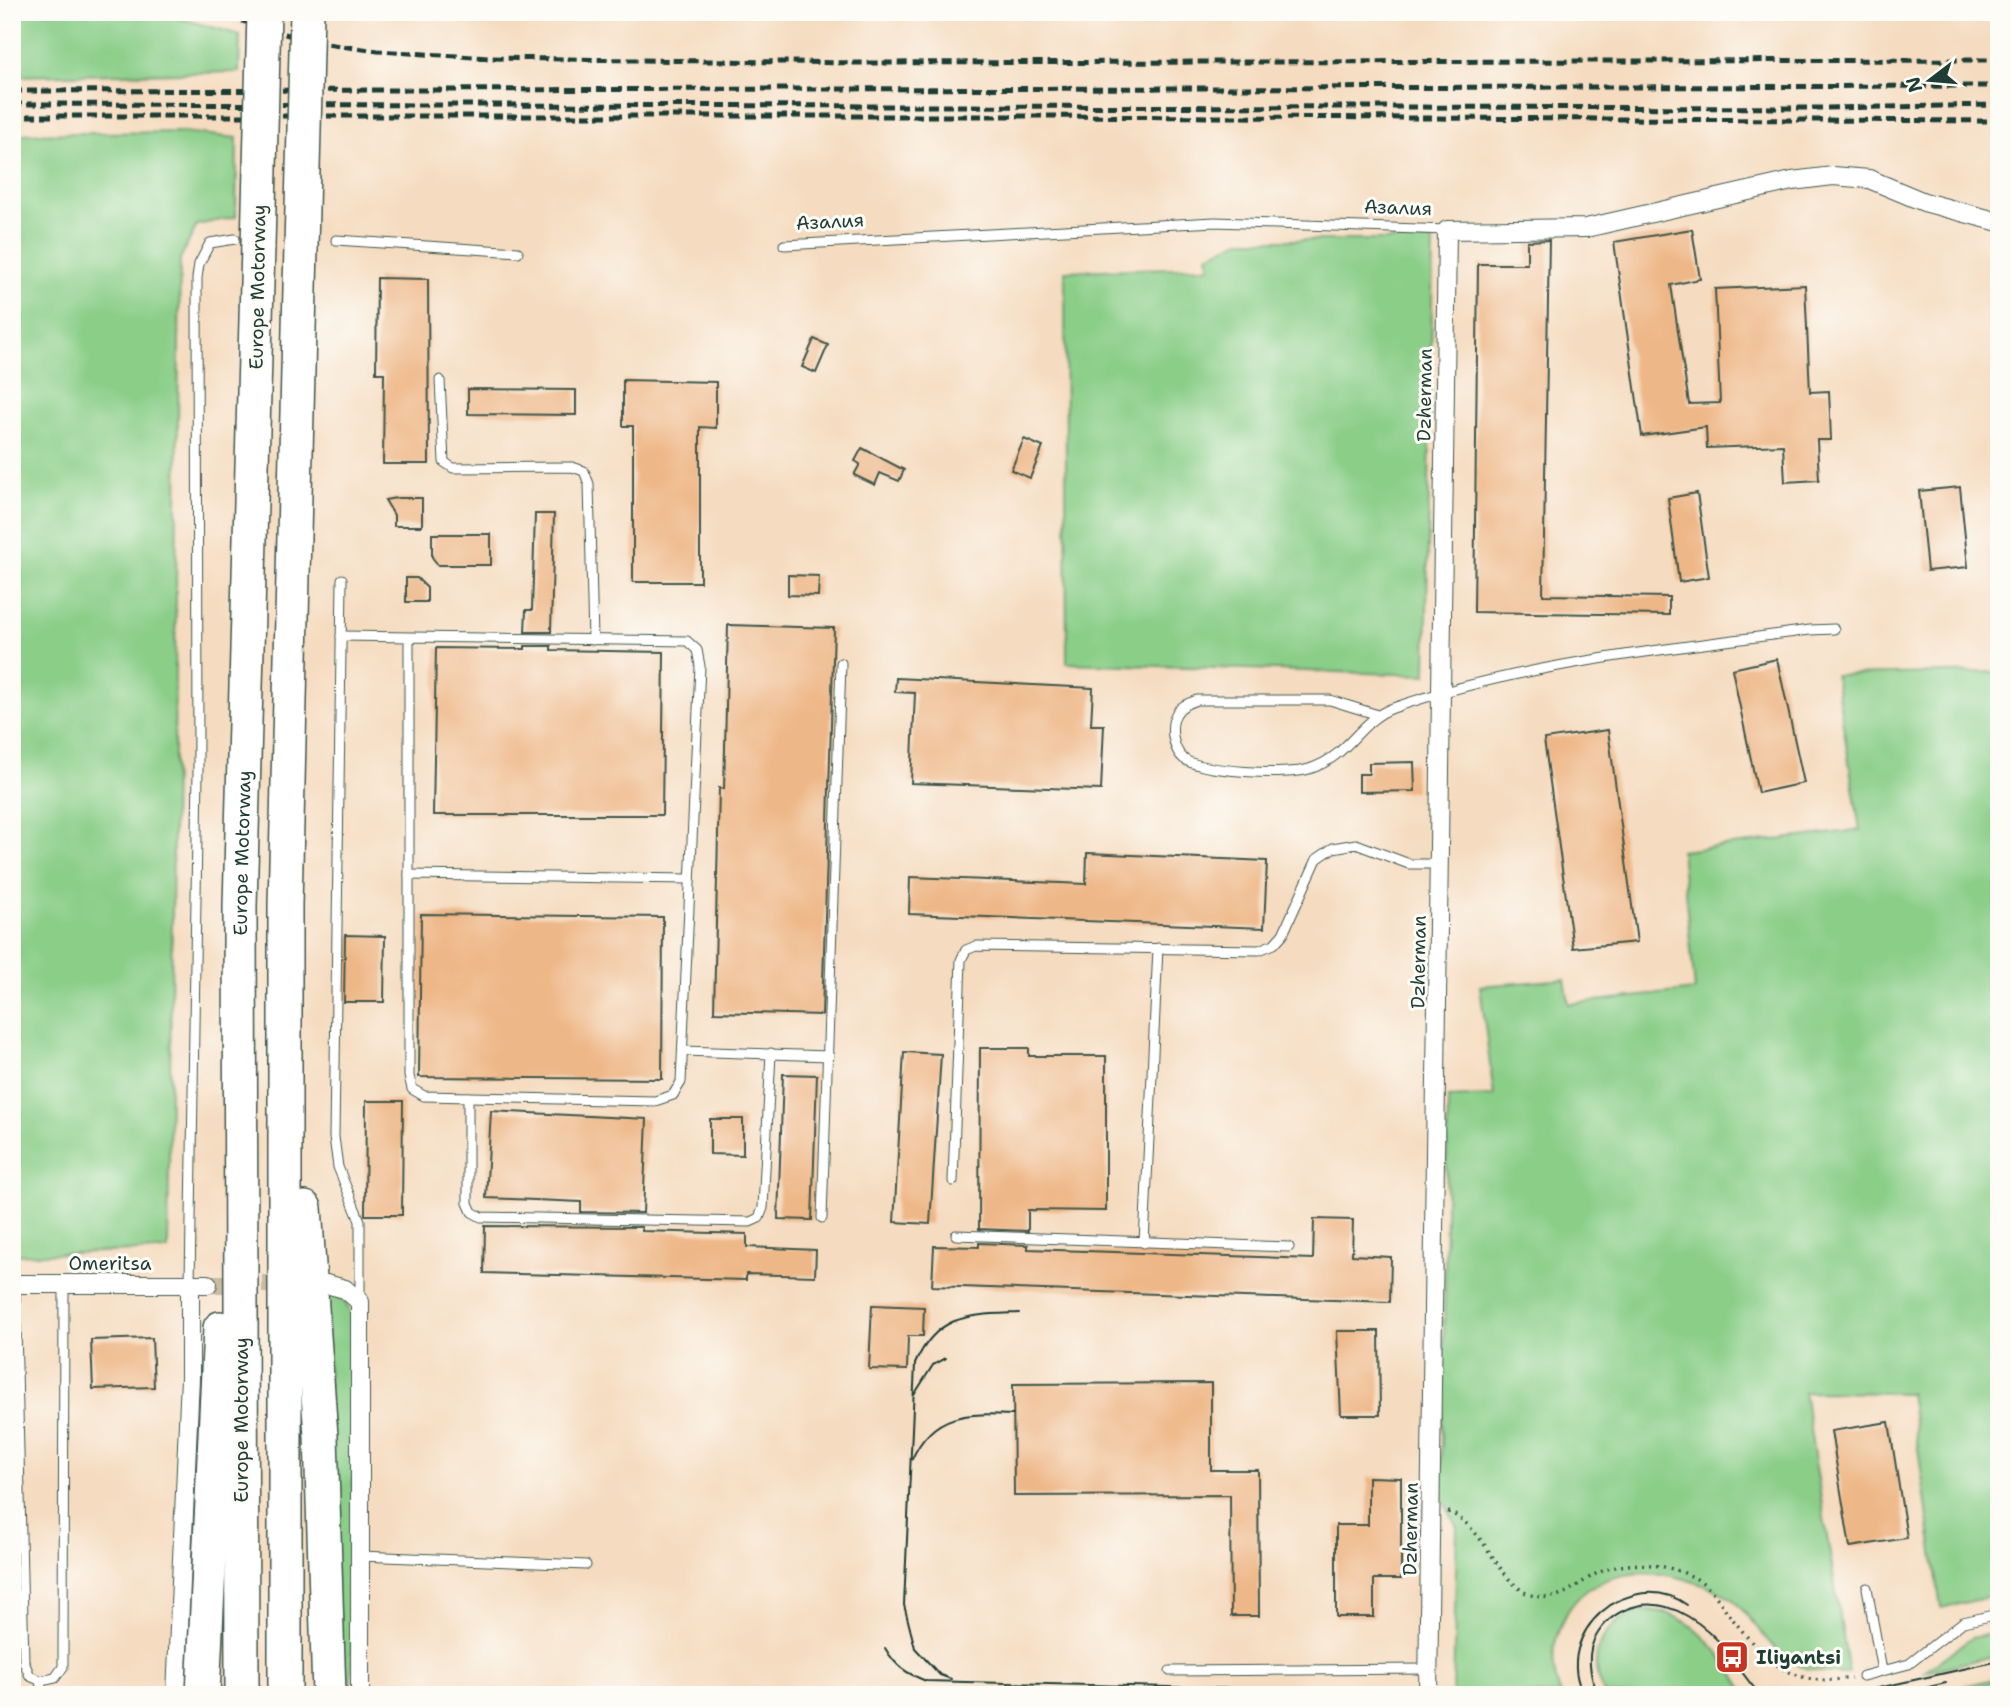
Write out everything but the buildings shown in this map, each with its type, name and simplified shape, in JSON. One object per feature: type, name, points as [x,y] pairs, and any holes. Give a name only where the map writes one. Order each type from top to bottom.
[{"type":"highway","name":"Europe Motorway","points":[[242,1695],[240,906],[246,242],[264,12]]},
{"type":"highway","points":[[285,1695],[285,905],[307,12]]},
{"type":"highway","points":[[285,905],[321,1436],[329,1695]]},
{"type":"highway","points":[[203,1695],[240,906]]},
{"type":"street","name":"Азалия","points":[[1447,230],[1586,228],[1792,181],[1833,176],[1869,179],[1924,202],[1999,222]]},
{"type":"street","name":"Dzherman","points":[[1427,1695],[1447,230]]},
{"type":"street","name":"Omeritsa","points":[[14,1284],[199,1284]]},
{"type":"street","points":[[176,1695],[190,1378],[199,1284]]},
{"type":"street","points":[[326,1284],[345,1289],[360,1302],[360,1695]]},
{"type":"lane","name":"Азалия","points":[[784,245],[1215,222],[1447,230]]},
{"type":"lane","points":[[336,240],[518,251]]},
{"type":"lane","points":[[199,1284],[197,278],[198,264],[210,243],[246,242]]},
{"type":"lane","points":[[440,380],[441,450],[444,462],[453,468],[572,467],[584,471],[589,484],[593,640]]},
{"type":"lane","points":[[342,579],[334,1137],[338,1167],[360,1221],[360,1302]]},
{"type":"lane","points":[[1375,714],[1330,700],[1197,700],[1183,706],[1175,715],[1172,730],[1182,757],[1194,765],[1269,774],[1309,769],[1337,755],[1353,743],[1375,714],[1442,692],[1580,662],[1810,630],[1834,629]]},
{"type":"lane","points":[[341,636],[687,641],[697,650],[700,666],[681,1082],[673,1095],[655,1101],[424,1096],[412,1089],[409,1076],[409,637]]},
{"type":"lane","points":[[822,1218],[841,663]]},
{"type":"lane","points":[[953,1181],[961,960],[966,950],[976,946],[1259,950],[1274,944],[1283,934],[1317,859],[1333,848],[1356,845],[1409,864],[1440,864]]},
{"type":"lane","points":[[409,875],[690,879]]},
{"type":"lane","points":[[1144,1243],[1158,948]]},
{"type":"lane","points":[[682,1051],[829,1056]]},
{"type":"lane","points":[[468,1097],[468,1203],[472,1212],[481,1217],[750,1222],[759,1218],[763,1208],[771,1053]]},
{"type":"lane","points":[[956,1234],[1289,1247]]},
{"type":"lane","points":[[14,1284],[24,1662],[30,1676],[41,1681],[55,1678],[64,1667],[64,1283]]},
{"type":"lane","points":[[360,1556],[586,1565]]},
{"type":"lane","points":[[1867,1588],[1882,1671]]},
{"type":"lane","points":[[1863,1676],[1909,1664],[1963,1622],[1999,1614]]},
{"type":"lane","points":[[1170,1671],[1429,1669]]},
{"type":"lane","points":[[40,1695],[41,1681]]},
{"type":"path","points":[[1431,1505],[1459,1516],[1483,1541],[1511,1581],[1532,1595],[1555,1598],[1594,1574],[1613,1568],[1638,1564],[1678,1570],[1702,1582],[1754,1647],[1791,1675],[1840,1680],[1863,1676]]},
{"type":"green space","points":[[12,12],[157,12],[240,35],[239,72],[12,76]]},
{"type":"green space","points":[[183,132],[237,138],[236,217],[197,225],[180,259],[168,1250],[12,1255],[12,134]]},
{"type":"green space","points":[[1240,240],[1433,240],[1426,675],[1067,663],[1065,271],[1210,267],[1208,255]]},
{"type":"green space","points":[[1999,672],[1999,1595],[1941,1608],[1910,1393],[1804,1392],[1849,1674],[1812,1670],[1792,1662],[1768,1641],[1733,1600],[1722,1592],[1681,1578],[1643,1573],[1606,1580],[1575,1601],[1564,1618],[1554,1647],[1555,1675],[1561,1695],[1453,1695],[1457,1527],[1441,1496],[1448,1098],[1494,1096],[1480,986],[1565,979],[1569,1004],[1695,990],[1681,851],[1860,830],[1835,675]]},
{"type":"green space","points":[[326,1292],[344,1302],[355,1322],[351,1695],[338,1695]]},
{"type":"green space","points":[[1647,1610],[1680,1619],[1694,1628],[1718,1652],[1747,1695],[1605,1695],[1598,1681],[1596,1667],[1602,1640],[1619,1620]]},
{"type":"green space","points":[[1999,1632],[1999,1655],[1923,1672],[1972,1638]]},
{"type":"green space","points":[[1999,1678],[1999,1684],[1954,1695],[1924,1695]]},
{"type":"tunnel","points":[[208,1284],[291,1284]]},
{"type":"tram line","points":[[951,1679],[940,1675],[915,1648],[904,1605],[915,1364],[934,1335],[957,1320],[1019,1313]]},
{"type":"tram line","points":[[914,1395],[933,1365],[946,1358]]},
{"type":"tram line","points":[[912,1459],[930,1432],[941,1424],[981,1414],[1013,1415]]},
{"type":"tram line","points":[[1584,1695],[1576,1672],[1578,1649],[1587,1629],[1602,1612],[1621,1599],[1642,1593],[1665,1595],[1687,1605]]},
{"type":"tram line","points":[[1599,1695],[1590,1664],[1594,1640],[1614,1616],[1637,1606],[1650,1605],[1676,1610],[1699,1624],[1728,1652],[1761,1695]]},
{"type":"tram line","points":[[885,1648],[902,1669],[926,1681],[1286,1690],[1354,1695]]},
{"type":"tram line","points":[[1847,1695],[1999,1661]]},
{"type":"tram line","points":[[1895,1695],[1946,1683]]},
{"type":"railway","points":[[213,12],[311,42],[378,51],[489,58],[858,63],[1999,60]]},
{"type":"railway","points":[[12,91],[1999,86]]},
{"type":"railway","points":[[12,104],[1821,108],[1999,105]]},
{"type":"railway","points":[[12,116],[1034,116],[1999,121]]},
{"type":"place","name":"Iliyantsi","points":[[1732,1657]]}]
